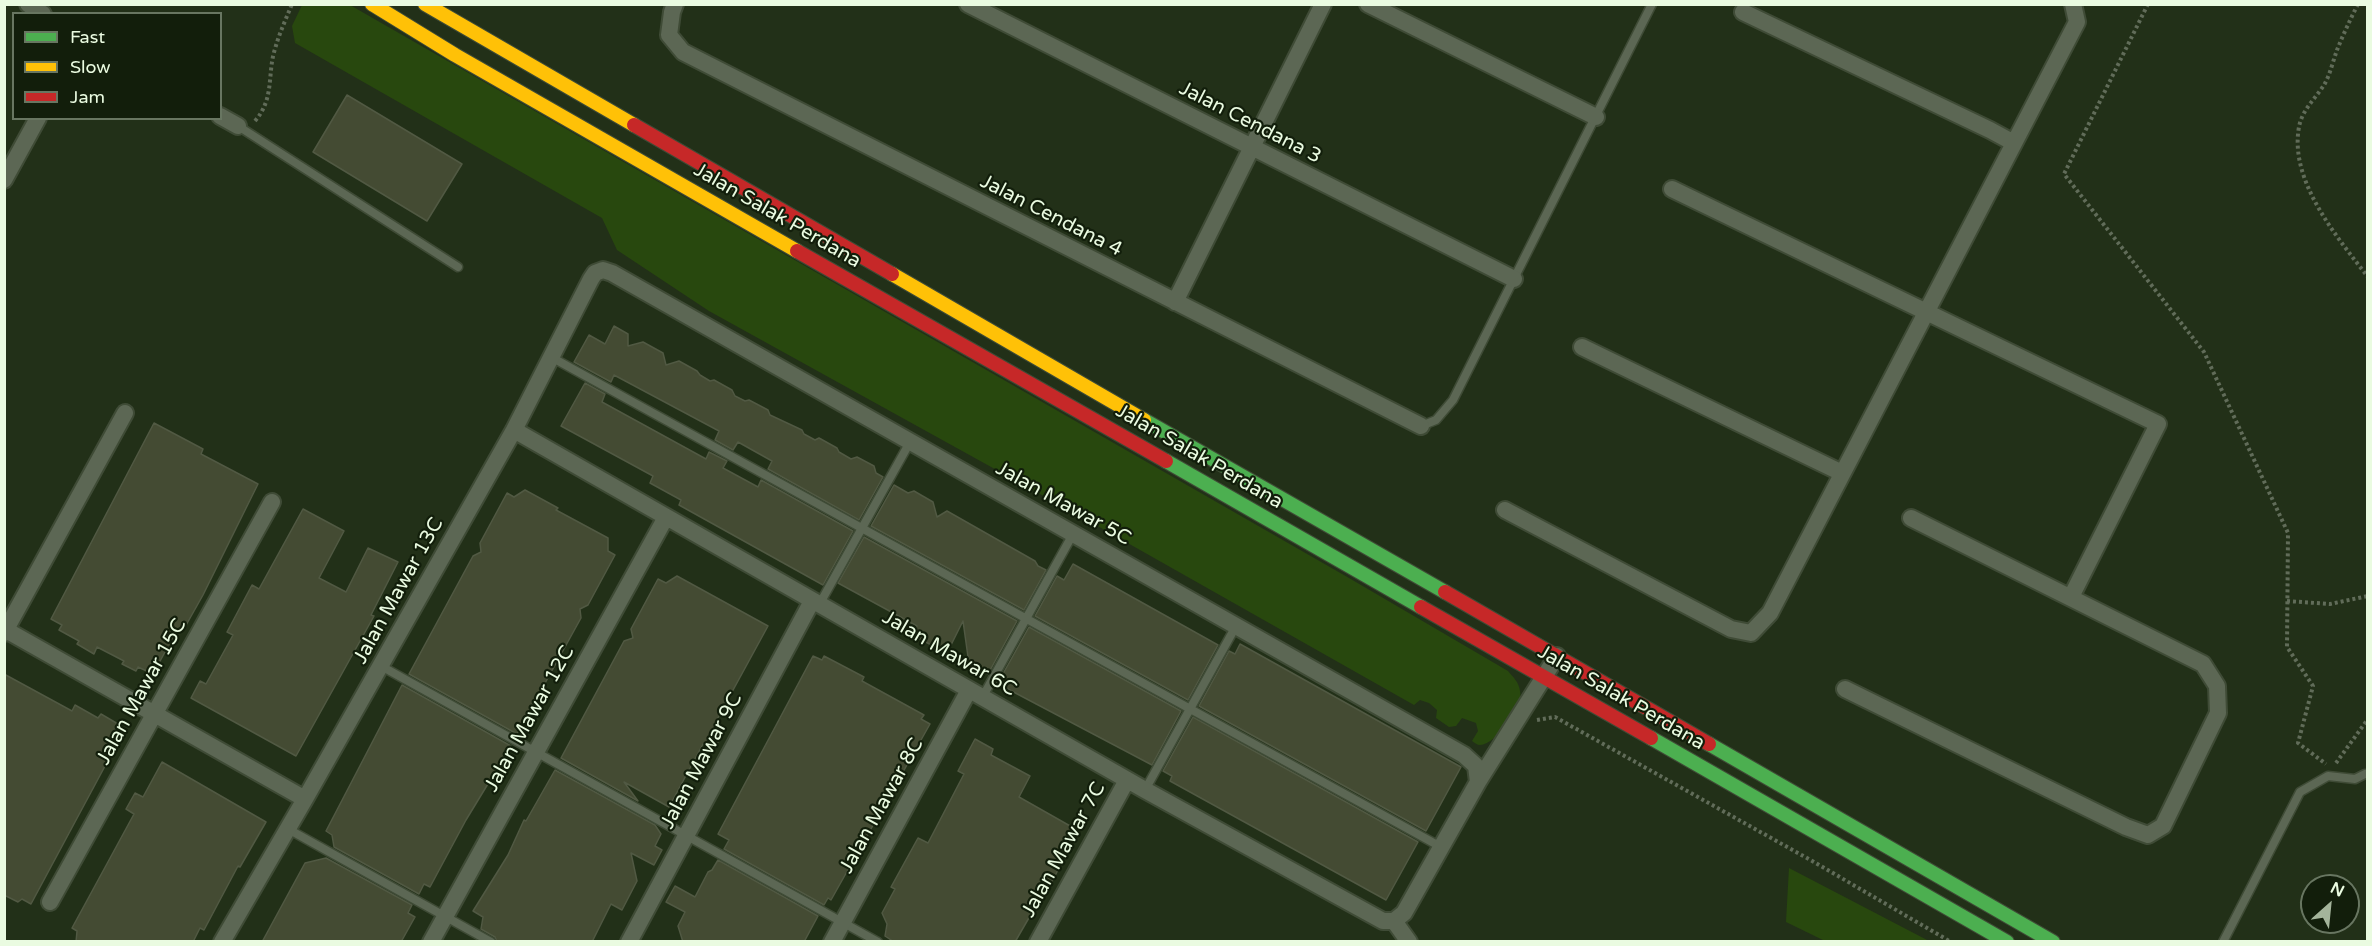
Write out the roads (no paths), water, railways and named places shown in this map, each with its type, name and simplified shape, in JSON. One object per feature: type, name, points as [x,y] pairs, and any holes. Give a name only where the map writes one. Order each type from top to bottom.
[{"type":"street","name":"Jalan Salak Perdana","points":[[372,4],[465,61],[2007,942]]},
{"type":"street","name":"Jalan Salak Perdana","points":[[425,4],[1167,434],[2053,942]]},
{"type":"street","name":"Jalan Cendana 4","points":[[675,4],[669,34],[683,52],[1420,426]]},
{"type":"street","name":"Jalan Cendana 3","points":[[968,4],[1514,279]]},
{"type":"street","points":[[1175,302],[1323,4]]},
{"type":"street","points":[[1368,4],[1596,117]]},
{"type":"street","points":[[1505,510],[1731,629],[1751,633],[1770,613],[2077,22],[2073,4]]},
{"type":"street","points":[[1743,12],[2014,143]]},
{"type":"street","points":[[222,117],[238,126]]},
{"type":"street","points":[[4,180],[37,120]]},
{"type":"street","points":[[1672,189],[2158,424],[2071,597]]},
{"type":"street","name":"Jalan Mawar 13C","points":[[222,942],[514,430],[591,279],[595,273],[603,270],[612,273]]},
{"type":"street","name":"Jalan Mawar 5C","points":[[612,273],[1464,755],[1476,766],[1478,782]]},
{"type":"street","points":[[1582,347],[1842,473]]},
{"type":"street","points":[[125,413],[5,631],[305,799]]},
{"type":"street","name":"Jalan Mawar 6C","points":[[514,430],[1364,913],[1383,921],[1394,921]]},
{"type":"street","name":"Jalan Mawar 15C","points":[[50,902],[272,502]]},
{"type":"street","name":"Jalan Mawar 12C","points":[[431,942],[666,517]]},
{"type":"street","points":[[1845,688],[2126,827],[2148,835],[2163,826],[2218,713],[2217,686],[2203,664],[1911,518]]},
{"type":"street","name":"Jalan Mawar 9C","points":[[629,942],[816,603]]},
{"type":"street","points":[[1409,942],[1394,921],[1404,913],[1478,782],[1557,656]]},
{"type":"street","name":"Jalan Mawar 8C","points":[[832,942],[976,694]]},
{"type":"street","name":"Jalan Mawar 7C","points":[[1038,942],[1127,780]]},
{"type":"lane","points":[[1420,426],[1436,420],[1453,400],[1652,4]]},
{"type":"lane","points":[[238,126],[458,267]]},
{"type":"lane","points":[[551,357],[1441,847]]},
{"type":"lane","points":[[816,603],[862,528],[910,442]]},
{"type":"lane","points":[[976,694],[1026,619],[1073,534]]},
{"type":"lane","points":[[1145,790],[1236,626]]},
{"type":"lane","points":[[381,666],[878,942]]},
{"type":"lane","points":[[2223,942],[2300,792],[2328,776],[2355,779],[2364,774]]},
{"type":"lane","points":[[288,829],[491,942]]}]
